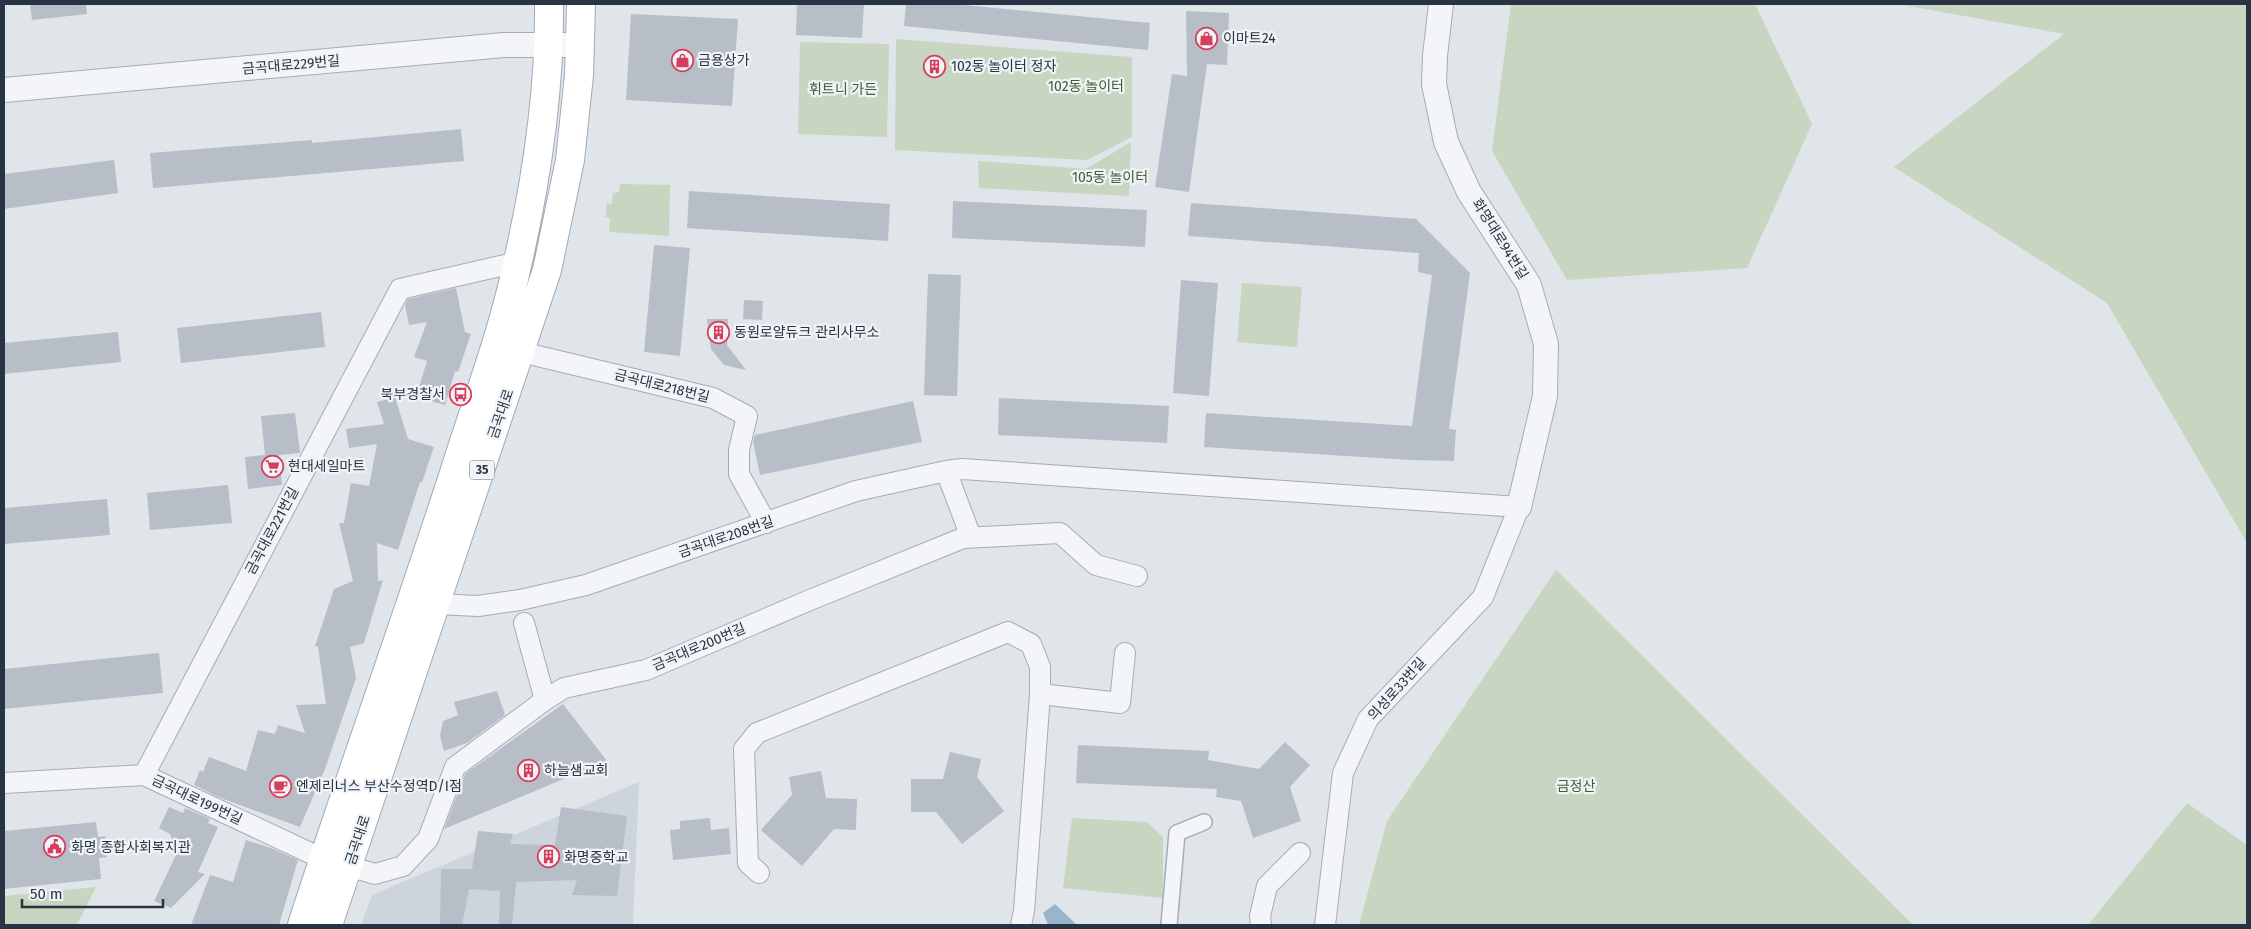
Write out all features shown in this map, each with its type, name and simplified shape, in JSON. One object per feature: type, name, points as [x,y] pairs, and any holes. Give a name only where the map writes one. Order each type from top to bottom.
[{"type":"main road","name":"금곡대로","points":[[302,925],[406,618],[501,327],[518,262],[542,133],[550,44],[549,4]]},
{"type":"main road","name":"금곡대로","points":[[328,925],[349,868],[547,270],[570,160],[579,75],[580,4]]},
{"type":"street","name":"화명대로94번길","points":[[1441,4],[1434,84],[1446,142],[1470,192],[1529,285],[1546,344],[1545,396],[1519,507]]},
{"type":"street","name":"금곡대로229번길","points":[[4,90],[504,45],[579,45]]},
{"type":"street","name":"금곡대로221번길","points":[[144,775],[400,289],[518,262]]},
{"type":"street","name":"금곡대로218번길","points":[[521,352],[714,398],[747,416],[739,450],[740,474],[766,524]]},
{"type":"street","name":"금곡대로208번길","points":[[436,604],[478,606],[503,603],[586,585],[766,524],[856,491],[962,469],[1519,507]]},
{"type":"street","points":[[946,471],[971,537]]},
{"type":"street","name":"의성로33번길","points":[[1325,925],[1343,773],[1368,718],[1483,597],[1519,507]]},
{"type":"street","name":"금곡대로200번길","points":[[323,859],[375,874],[402,866],[428,840],[455,767],[564,688],[646,670],[810,600],[971,537],[1060,533],[1096,565],[1137,576]]},
{"type":"street","points":[[524,622],[546,700]]},
{"type":"street","points":[[758,873],[748,863],[744,749],[757,733],[1008,632],[1031,644],[1040,668],[1040,694],[1024,911],[1021,925]]},
{"type":"street","points":[[1040,694],[1120,702],[1125,653]]},
{"type":"street","name":"금곡대로199번길","points":[[4,783],[144,775],[323,859]]},
{"type":"street","points":[[1169,925],[1177,833],[1204,822]]},
{"type":"street","points":[[1261,925],[1260,916],[1267,886],[1300,853]]},
{"type":"shaded area","name":"화명중학교","points":[[639,782],[633,925],[361,925],[372,895]]},
{"type":"green space","points":[[1511,4],[1755,4],[1812,124],[1747,268],[1567,280],[1492,151]]},
{"type":"green space","points":[[1897,4],[2247,4],[2247,543],[2107,303],[1894,167],[2064,34]]},
{"type":"green space","name":"102동 놀이터","points":[[896,39],[1132,57],[1132,137],[1087,160],[895,150]]},
{"type":"green space","name":"휘트니 가든","points":[[800,42],[889,44],[887,137],[798,134]]},
{"type":"green space","name":"105동 놀이터","points":[[1131,142],[1129,196],[979,188],[978,161],[1086,169]]},
{"type":"green space","points":[[620,184],[670,185],[669,236],[609,232],[610,218],[605,217],[607,203],[612,204],[613,193],[619,192]]},
{"type":"green space","points":[[1242,283],[1302,287],[1297,347],[1237,342]]},
{"type":"green space","name":"금정산","points":[[1556,570],[1913,925],[1359,925],[1387,821]]},
{"type":"green space","points":[[2187,803],[2247,845],[2247,925],[2088,925]]},
{"type":"green space","points":[[1072,818],[1147,822],[1163,837],[1163,898],[1063,888]]},
{"type":"green space","points":[[96,887],[77,925],[4,925],[4,896]]},
{"type":"water","points":[[1055,904],[1077,925],[1048,925],[1043,913]]},
{"type":"building","points":[[30,4],[86,4],[87,14],[32,20]]},
{"type":"building","points":[[797,4],[864,4],[862,38],[796,35]]},
{"type":"building","points":[[906,4],[953,4],[1150,23],[1148,50],[904,26]]},
{"type":"building","points":[[1186,11],[1229,13],[1227,65],[1207,64],[1189,192],[1155,187],[1172,74],[1187,76]]},
{"type":"building","name":"금용상가","points":[[631,14],[738,19],[732,106],[626,100]]},
{"type":"building","name":"102동 놀이터 정자","points":[[926,58],[945,59],[945,73],[926,72]]},
{"type":"building","points":[[461,129],[464,161],[153,188],[150,153],[312,140],[312,143]]},
{"type":"building","points":[[114,160],[118,193],[4,209],[4,174]]},
{"type":"building","points":[[689,191],[890,204],[888,241],[687,228]]},
{"type":"building","points":[[953,201],[1147,210],[1145,247],[952,238]]},
{"type":"building","points":[[1191,203],[1416,219],[1470,273],[1449,429],[1456,430],[1454,461],[1204,447],[1206,413],[1412,426],[1432,275],[1418,272],[1419,253],[1188,236]]},
{"type":"building","points":[[654,245],[690,248],[680,356],[644,352]]},
{"type":"building","points":[[928,274],[961,275],[957,396],[924,395]]},
{"type":"building","points":[[1181,280],[1218,283],[1209,396],[1173,393]]},
{"type":"building","points":[[456,288],[465,332],[471,334],[458,372],[455,371],[445,405],[416,397],[427,361],[414,357],[427,322],[409,325],[405,305],[408,299]]},
{"type":"building","points":[[744,300],[763,301],[762,320],[743,319]]},
{"type":"building","points":[[321,312],[325,347],[181,363],[177,328]]},
{"type":"building","name":"동원로얄듀크 관리사무소","points":[[707,319],[728,319],[727,345],[746,370],[724,365],[711,349]]},
{"type":"building","points":[[118,332],[121,362],[4,374],[4,343]]},
{"type":"building","points":[[395,397],[408,439],[434,447],[422,482],[420,482],[398,550],[377,543],[378,581],[383,580],[364,643],[350,647],[356,678],[325,769],[300,827],[218,797],[194,785],[200,770],[203,772],[209,757],[246,771],[258,730],[275,734],[278,725],[305,733],[296,705],[326,704],[318,647],[315,646],[334,589],[353,581],[339,523],[344,523],[351,483],[369,486],[377,444],[349,448],[346,429],[384,424],[377,402]]},
{"type":"building","points":[[999,398],[1169,406],[1167,443],[998,435]]},
{"type":"building","points":[[913,401],[922,442],[760,475],[753,441],[755,435]]},
{"type":"building","points":[[295,413],[300,453],[279,455],[282,485],[248,489],[245,457],[265,455],[261,416]]},
{"type":"building","points":[[228,485],[232,523],[150,530],[147,493]]},
{"type":"building","points":[[107,499],[110,535],[4,544],[4,508]]},
{"type":"building","points":[[159,653],[163,693],[4,709],[4,669]]},
{"type":"building","points":[[497,691],[505,715],[467,743],[444,751],[440,736],[443,721],[458,715],[454,702]]},
{"type":"building","name":"하늘샘교회","points":[[563,704],[607,761],[444,829],[465,774]]},
{"type":"building","points":[[1285,742],[1310,765],[1290,787],[1301,821],[1253,838],[1241,801],[1216,797],[1217,789],[1076,783],[1078,745],[1209,751],[1208,760],[1259,769]]},
{"type":"building","points":[[950,752],[981,759],[977,777],[1004,811],[962,844],[936,812],[911,812],[911,779],[943,779]]},
{"type":"building","points":[[821,771],[826,798],[857,799],[856,830],[834,829],[802,866],[761,830],[792,795],[789,777]]},
{"type":"building","points":[[169,807],[183,813],[185,808],[210,819],[208,823],[218,827],[198,872],[205,874],[171,908],[154,901],[177,853],[170,834],[159,828]]},
{"type":"building","name":"화명중학교","points":[[561,807],[627,816],[617,896],[572,895],[577,880],[516,882],[512,925],[499,925],[500,891],[469,889],[462,925],[440,925],[441,869],[472,869],[478,831],[513,834],[510,844],[555,845]]},
{"type":"building","points":[[710,818],[711,830],[729,828],[731,854],[673,860],[670,830],[680,829],[680,821]]},
{"type":"building","name":"화명 종합사회복지관","points":[[96,822],[98,837],[105,836],[107,857],[99,858],[101,879],[4,889],[4,831]]},
{"type":"building","points":[[246,840],[271,848],[298,860],[279,925],[191,925],[210,875],[233,882]]},
{"type":"place","name":"이마트24","points":[[1207,38]]},
{"type":"place","name":"금용상가","points":[[682,60]]},
{"type":"place","name":"102동 놀이터 정자","points":[[935,66]]},
{"type":"place","name":"동원로얄듀크 관리사무소","points":[[718,332]]},
{"type":"place","name":"북부경찰서","points":[[461,394]]},
{"type":"place","name":"현대세일마트","points":[[272,466]]},
{"type":"place","name":"하늘샘교회","points":[[528,770]]},
{"type":"place","name":"엔제리너스 부산수정역D/I점","points":[[280,786]]},
{"type":"place","name":"화명 종합사회복지관","points":[[55,847]]},
{"type":"place","name":"화명중학교","points":[[548,857]]}]
